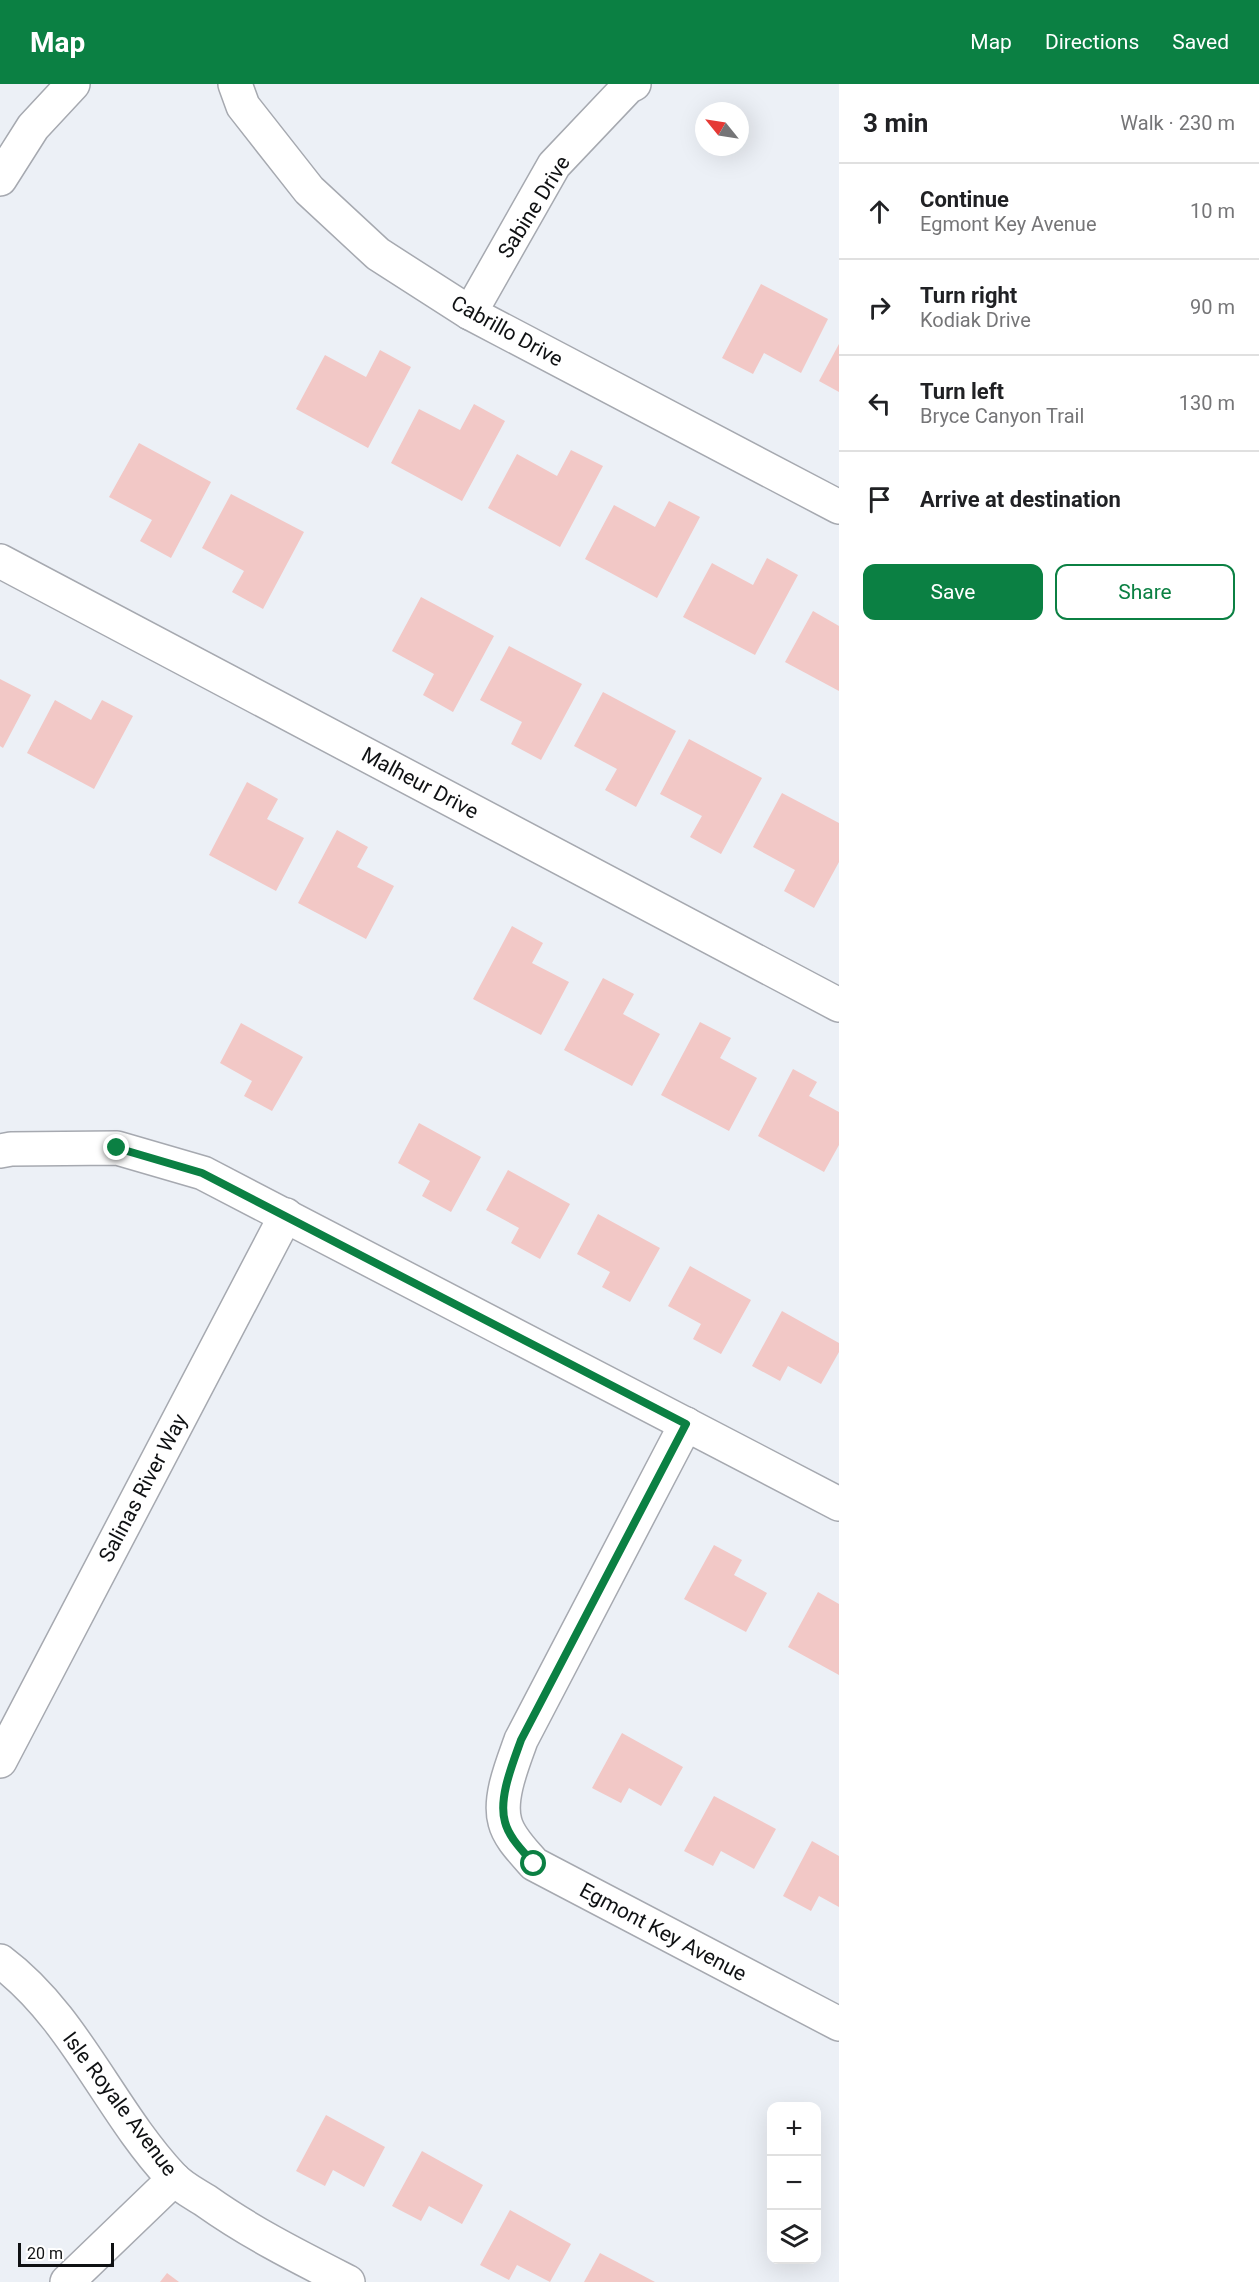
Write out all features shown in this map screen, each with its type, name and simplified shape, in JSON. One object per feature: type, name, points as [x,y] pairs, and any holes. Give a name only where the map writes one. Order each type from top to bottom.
[{"type":"street","points":[[0,179],[33,127],[73,84]]},
{"type":"street","name":"Cabrillo Drive","points":[[235,84],[243,105],[309,190],[378,254],[470,313],[839,507]]},
{"type":"street","name":"Sabine Drive","points":[[470,313],[554,165],[628,87],[634,84]]},
{"type":"street","name":"Malheur Drive","points":[[0,561],[839,1005]]},
{"type":"street","points":[[0,1151],[117,1148],[202,1173],[839,1504]]},
{"type":"street","name":"Salinas River Way","points":[[0,1761],[286,1215]]},
{"type":"street","name":"Egmont Key Avenue","points":[[686,1424],[521,1740],[505,1792],[505,1822],[516,1844],[534,1864],[839,2024]]},
{"type":"street","name":"Isle Royale Avenue","points":[[0,1961],[32,1989],[59,2022],[86,2057],[134,2130],[174,2179],[237,2224],[348,2282]]},
{"type":"street","points":[[67,2282],[174,2179]]},
{"type":"building","points":[[761,284],[828,319],[801,373],[764,353],[753,374],[722,358]]},
{"type":"building","points":[[839,344],[839,392],[819,381]]},
{"type":"building","points":[[380,350],[411,367],[368,448],[296,409],[325,355],[366,377]]},
{"type":"building","points":[[474,404],[505,421],[462,501],[391,463],[419,409],[460,430]]},
{"type":"building","points":[[139,443],[211,482],[171,558],[140,541],[152,520],[109,497]]},
{"type":"building","points":[[571,450],[603,466],[560,547],[488,508],[517,454],[557,476]]},
{"type":"building","points":[[231,494],[304,532],[263,609],[232,592],[244,571],[202,548]]},
{"type":"building","points":[[669,501],[700,517],[657,598],[585,559],[614,505],[655,527]]},
{"type":"building","points":[[767,558],[798,575],[755,655],[683,617],[712,563],[753,585]]},
{"type":"building","points":[[421,597],[494,636],[453,712],[423,695],[434,674],[392,651]]},
{"type":"building","points":[[813,611],[839,626],[839,691],[785,662]]},
{"type":"building","points":[[509,646],[582,684],[541,760],[511,744],[522,722],[480,700]]},
{"type":"building","points":[[0,679],[31,695],[3,748],[0,746]]},
{"type":"building","points":[[603,692],[676,731],[636,807],[605,790],[617,769],[574,746]]},
{"type":"building","points":[[55,700],[91,720],[102,700],[133,716],[94,789],[27,753]]},
{"type":"building","points":[[689,739],[762,778],[721,854],[690,837],[702,816],[660,794]]},
{"type":"building","points":[[247,782],[278,799],[267,819],[304,838],[276,891],[209,855]]},
{"type":"building","points":[[782,793],[839,823],[839,862],[814,908],[784,891],[795,870],[753,847]]},
{"type":"building","points":[[337,830],[368,847],[357,867],[394,886],[366,939],[298,903]]},
{"type":"building","points":[[512,926],[543,943],[532,963],[569,982],[541,1035],[473,999]]},
{"type":"building","points":[[603,978],[634,994],[623,1014],[660,1034],[632,1086],[564,1050]]},
{"type":"building","points":[[700,1022],[731,1038],[720,1058],[757,1078],[729,1131],[661,1095]]},
{"type":"building","points":[[241,1023],[303,1057],[272,1111],[244,1096],[252,1081],[220,1063]]},
{"type":"building","points":[[793,1069],[817,1082],[809,1096],[839,1112],[839,1145],[824,1172],[758,1136]]},
{"type":"building","points":[[419,1123],[481,1157],[451,1212],[422,1196],[430,1181],[398,1163]]},
{"type":"building","points":[[508,1170],[570,1204],[540,1259],[511,1243],[519,1228],[486,1210]]},
{"type":"building","points":[[598,1214],[660,1248],[630,1302],[602,1287],[610,1272],[577,1254]]},
{"type":"building","points":[[690,1266],[751,1300],[721,1354],[693,1339],[701,1324],[668,1306]]},
{"type":"building","points":[[782,1311],[839,1343],[839,1352],[821,1384],[788,1366],[780,1381],[752,1366]]},
{"type":"building","points":[[714,1545],[742,1560],[734,1575],[767,1593],[746,1632],[684,1599]]},
{"type":"building","points":[[818,1592],[839,1604],[839,1675],[788,1647]]},
{"type":"building","points":[[622,1733],[683,1767],[661,1806],[629,1788],[621,1803],[592,1788]]},
{"type":"building","points":[[714,1796],[776,1829],[754,1869],[721,1851],[713,1866],[684,1851]]},
{"type":"building","points":[[812,1841],[839,1856],[839,1907],[819,1896],[811,1911],[783,1896]]},
{"type":"building","points":[[326,2115],[385,2147],[364,2187],[333,2170],[325,2186],[296,2171]]},
{"type":"building","points":[[422,2151],[483,2185],[462,2224],[429,2206],[421,2221],[392,2206]]},
{"type":"building","points":[[510,2210],[571,2244],[550,2282],[517,2265],[509,2280],[480,2265]]},
{"type":"building","points":[[600,2253],[655,2282],[584,2282]]},
{"type":"building","points":[[167,2273],[179,2282],[160,2282]]},
{"type":"route","points":[[117,1148],[202,1173],[686,1424],[521,1740],[505,1792],[505,1822],[516,1844],[534,1864]]}]
